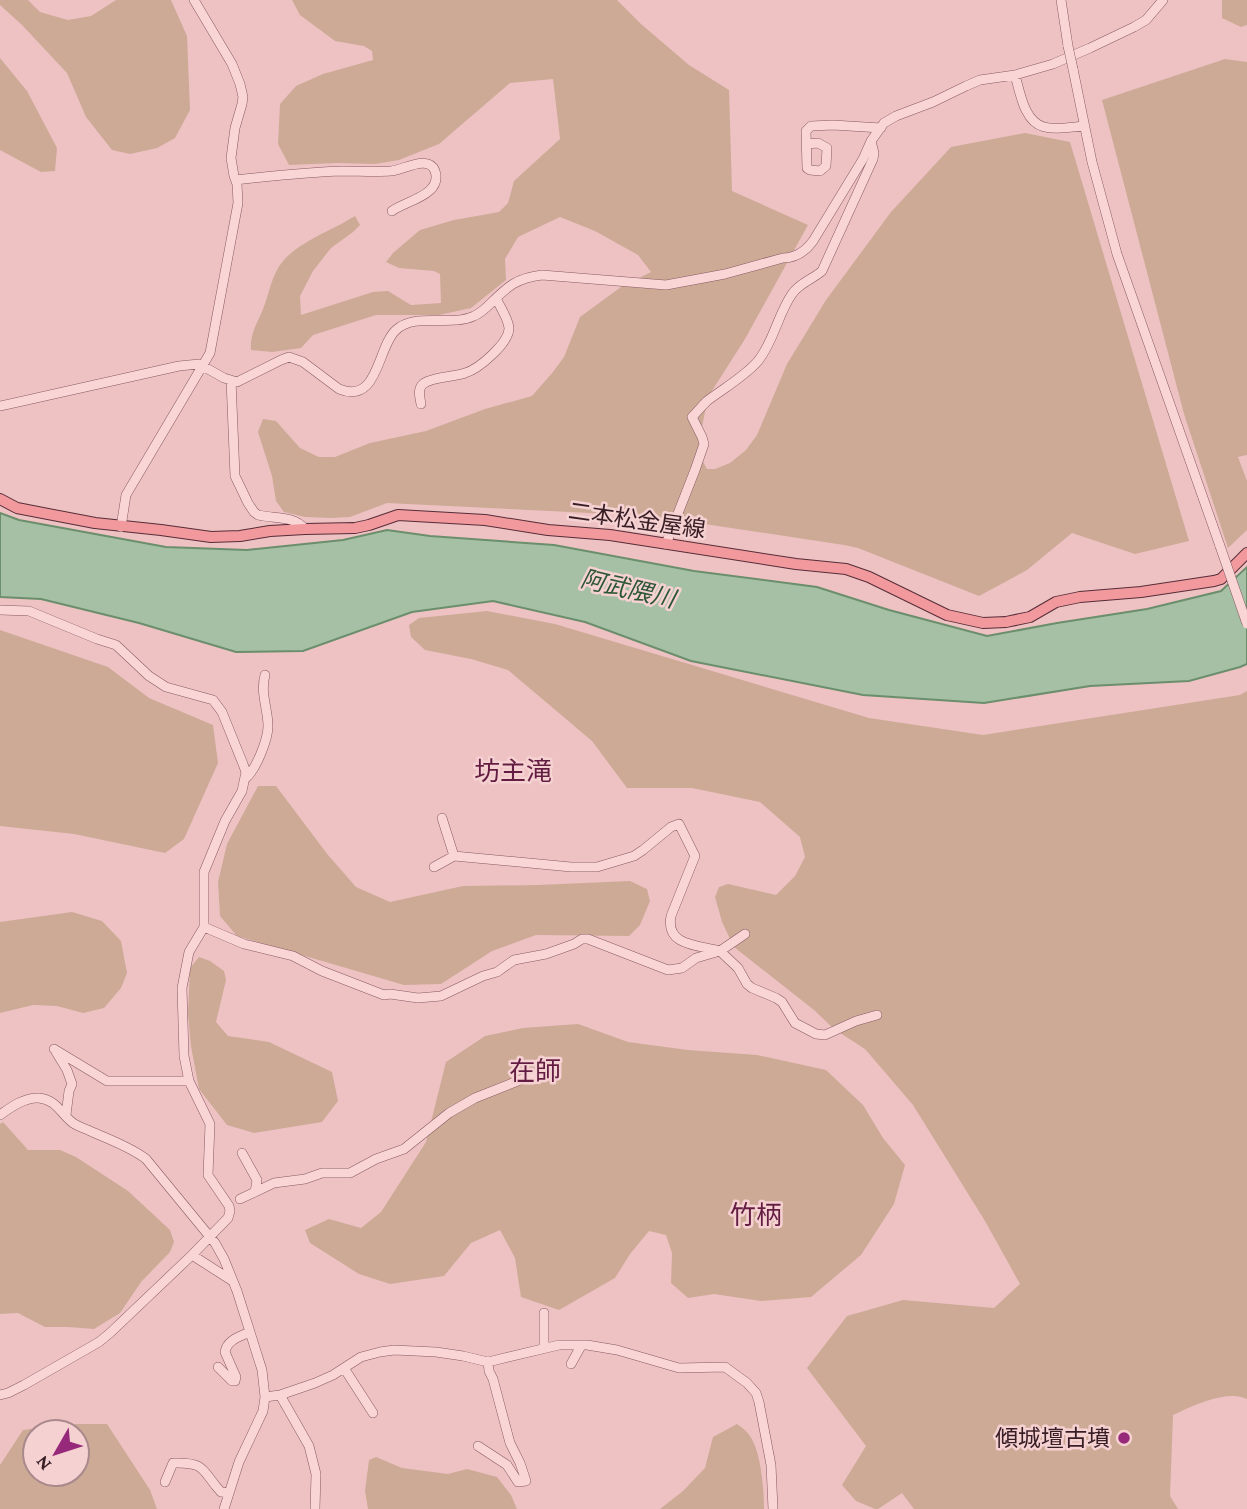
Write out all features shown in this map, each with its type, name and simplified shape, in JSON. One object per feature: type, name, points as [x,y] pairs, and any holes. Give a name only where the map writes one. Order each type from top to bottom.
[{"type":"main road","name":"二本松金屋線","points":[[0,499],[17,508],[95,523],[211,537],[270,531],[355,528],[398,515],[485,520],[548,530],[610,535],[796,564],[846,569],[869,577],[947,615],[983,623],[1030,617],[1056,602],[1080,597],[1141,592],[1214,581],[1221,579],[1247,554]]},
{"type":"street","points":[[121,527],[126,495],[204,366],[213,342],[238,202],[239,192],[231,158],[243,97],[232,64],[194,0]]},
{"type":"street","points":[[1061,0],[1084,127],[1117,254],[1247,624]]},
{"type":"street","points":[[0,406],[198,364],[237,382],[289,357],[303,362],[340,389],[356,392],[366,386],[374,376],[394,331],[413,322],[464,319],[481,312],[508,286],[522,278],[542,275],[666,285],[792,258],[808,248],[863,159],[871,141],[895,116],[981,80],[1015,75],[1053,64],[1134,27],[1146,20],[1163,0]]},
{"type":"street","points":[[1015,75],[1031,119],[1044,127],[1084,127]]},
{"type":"street","points":[[807,145],[806,131],[811,126],[881,128]]},
{"type":"street","points":[[666,544],[704,444],[692,417],[706,402],[760,359],[794,291],[822,271],[873,159],[871,141]]},
{"type":"street","points":[[236,180],[343,171],[388,171],[417,163],[432,166],[436,179],[430,190],[393,211]]},
{"type":"street","points":[[421,404],[420,388],[423,384],[430,380],[467,373],[503,344],[509,329],[496,298]]},
{"type":"street","points":[[231,380],[235,476],[244,495],[258,515],[290,519],[305,529]]},
{"type":"street","points":[[0,610],[29,611],[116,645],[149,676],[166,687],[213,700],[222,712],[246,772],[242,791],[225,821],[204,872],[204,927],[189,952],[182,988],[184,1056],[190,1081],[209,1124],[208,1175],[226,1200],[230,1211],[228,1219],[99,1342],[24,1385],[0,1395]]},
{"type":"street","points":[[246,778],[255,768],[266,737],[268,726],[263,687],[265,675]]},
{"type":"street","points":[[442,818],[454,856]]},
{"type":"street","points":[[433,867],[454,856],[597,867],[634,856],[671,827],[679,824],[695,856],[671,916],[669,924],[672,932],[689,945],[720,951],[738,968],[747,984],[782,1002],[795,1023],[816,1034],[825,1035],[877,1015]]},
{"type":"street","points":[[204,927],[230,939],[293,956],[322,971],[384,995],[418,998],[442,996],[497,972],[514,960],[546,954],[582,939],[597,941],[667,971],[682,968],[696,958],[720,951],[745,934]]},
{"type":"street","points":[[66,1115],[72,1084],[54,1049],[107,1081],[190,1081]]},
{"type":"street","points":[[240,1199],[274,1183],[305,1179],[322,1173],[350,1173],[376,1159],[404,1149],[449,1112],[475,1098],[548,1069]]},
{"type":"street","points":[[0,1115],[30,1098],[49,1100],[56,1104],[73,1123],[146,1159],[210,1236],[233,1281],[262,1370],[265,1397],[224,1509]]},
{"type":"street","points":[[242,1153],[257,1180],[255,1192]]},
{"type":"street","points":[[192,1255],[233,1281]]},
{"type":"street","points":[[544,1313],[544,1348]]},
{"type":"street","points":[[218,1367],[235,1381],[236,1377],[225,1349],[227,1344],[250,1332]]},
{"type":"street","points":[[265,1397],[280,1395],[315,1383],[361,1357],[381,1357],[394,1350],[436,1352],[488,1362],[559,1345],[600,1346],[678,1368],[725,1367],[756,1393],[771,1465],[774,1509]]},
{"type":"street","points":[[571,1364],[581,1346]]},
{"type":"street","points":[[478,1446],[507,1465],[518,1482],[526,1481],[510,1443],[488,1362]]},
{"type":"street","points":[[344,1368],[373,1413]]},
{"type":"street","points":[[280,1395],[309,1446],[316,1474],[316,1509]]},
{"type":"street","points":[[165,1482],[173,1464],[190,1463],[203,1469],[221,1492],[229,1493]]},
{"type":"shaded area","points":[[0,0],[28,0],[40,12],[68,20],[91,16],[116,0],[171,0],[187,36],[190,110],[175,138],[157,148],[130,154],[112,150],[86,117],[67,73],[0,5]]},
{"type":"shaded area","points":[[292,0],[617,0],[689,65],[729,90],[732,191],[808,225],[745,339],[708,397],[699,442],[702,460],[707,469],[730,463],[746,450],[757,435],[787,364],[826,300],[891,212],[951,147],[1025,133],[1070,142],[1189,541],[1135,554],[1072,533],[1027,570],[979,596],[858,548],[652,516],[387,503],[350,517],[305,517],[284,512],[276,501],[272,476],[258,432],[263,419],[276,421],[300,448],[319,457],[335,457],[370,443],[426,431],[485,409],[532,396],[564,357],[580,317],[621,287],[651,272],[638,255],[595,231],[560,217],[518,237],[505,259],[506,280],[471,308],[439,315],[376,315],[313,335],[301,348],[272,352],[251,350],[254,329],[282,262],[311,240],[355,216],[360,225],[331,248],[313,271],[300,296],[301,315],[373,292],[388,291],[411,305],[441,303],[440,274],[399,268],[386,262],[420,230],[454,220],[499,212],[508,203],[514,181],[560,139],[553,79],[510,83],[439,144],[399,160],[375,164],[289,165],[278,144],[280,104],[296,86],[323,74],[373,60],[372,51],[364,46],[335,41],[300,15]]},
{"type":"shaded area","points":[[1222,0],[1247,0],[1247,25],[1241,27],[1222,18]]},
{"type":"shaded area","points":[[0,58],[27,91],[57,148],[55,171],[41,172],[0,150]]},
{"type":"shaded area","points":[[1225,59],[1247,62],[1247,455],[1238,457],[1247,481],[1247,530],[1228,548],[1184,414],[1102,100]]},
{"type":"shaded area","points":[[487,611],[555,624],[869,718],[983,735],[1240,695],[1247,691],[1247,1399],[1239,1396],[1220,1397],[1173,1415],[1170,1496],[1178,1509],[914,1509],[902,1493],[875,1509],[856,1501],[842,1485],[866,1446],[807,1368],[847,1316],[903,1300],[994,1308],[1020,1284],[985,1221],[913,1105],[865,1049],[834,1029],[734,947],[722,922],[715,897],[719,887],[728,884],[776,895],[795,876],[805,857],[800,837],[760,802],[692,788],[627,788],[592,741],[508,670],[425,650],[411,637],[409,625],[419,618]]},
{"type":"shaded area","points":[[0,630],[108,667],[149,698],[213,725],[218,763],[184,839],[165,853],[74,834],[0,826]]},
{"type":"shaded area","points":[[258,786],[276,786],[356,887],[390,902],[463,886],[630,881],[647,889],[650,901],[640,925],[629,936],[536,935],[492,951],[441,984],[404,985],[237,936],[220,916],[218,882],[227,844]]},
{"type":"shaded area","points":[[72,912],[102,921],[121,941],[127,973],[121,988],[104,1008],[83,1013],[57,1006],[33,1005],[0,1013],[0,922]]},
{"type":"shaded area","points":[[199,957],[224,971],[226,980],[216,1022],[228,1036],[269,1042],[332,1072],[338,1101],[322,1122],[254,1133],[227,1125],[199,1089],[188,1014],[190,968]]},
{"type":"shaded area","points":[[578,1024],[628,1042],[757,1055],[826,1070],[863,1105],[883,1138],[905,1165],[894,1204],[861,1255],[811,1297],[761,1301],[714,1294],[688,1298],[671,1283],[672,1253],[666,1235],[649,1231],[615,1278],[559,1310],[521,1297],[515,1258],[500,1230],[471,1243],[444,1276],[390,1284],[359,1274],[310,1243],[305,1230],[329,1219],[361,1228],[381,1212],[426,1142],[446,1062],[485,1036],[523,1028]]},
{"type":"shaded area","points":[[3,1122],[28,1150],[60,1150],[76,1157],[128,1191],[170,1230],[174,1242],[170,1252],[141,1282],[120,1313],[94,1329],[45,1327],[18,1313],[0,1314],[0,1124]]},
{"type":"shaded area","points":[[91,1424],[107,1424],[150,1490],[157,1509],[0,1509],[0,1465],[21,1433],[21,1488],[91,1488]]},
{"type":"shaded area","points":[[737,1424],[749,1434],[757,1451],[764,1509],[660,1509],[683,1491],[705,1468],[713,1437]]},
{"type":"shaded area","points":[[376,1457],[402,1468],[448,1474],[467,1469],[497,1477],[511,1495],[517,1509],[368,1509],[365,1491],[369,1460]]},
{"type":"water","name":"阿武隈川","points":[[0,513],[19,520],[166,547],[247,550],[343,540],[387,530],[430,536],[554,545],[694,571],[817,587],[889,610],[987,636],[1147,609],[1221,591],[1247,567],[1247,664],[1189,681],[1090,686],[984,703],[863,695],[691,661],[585,622],[493,601],[412,612],[303,651],[236,652],[139,623],[41,599],[0,597]]},
{"type":"place","name":"傾城壇古墳","points":[[1124,1438]]},
{"type":"district","name":"坊主滝","points":[[513,771]]},
{"type":"district","name":"在師","points":[[535,1071]]},
{"type":"district","name":"竹柄","points":[[756,1215]]}]
